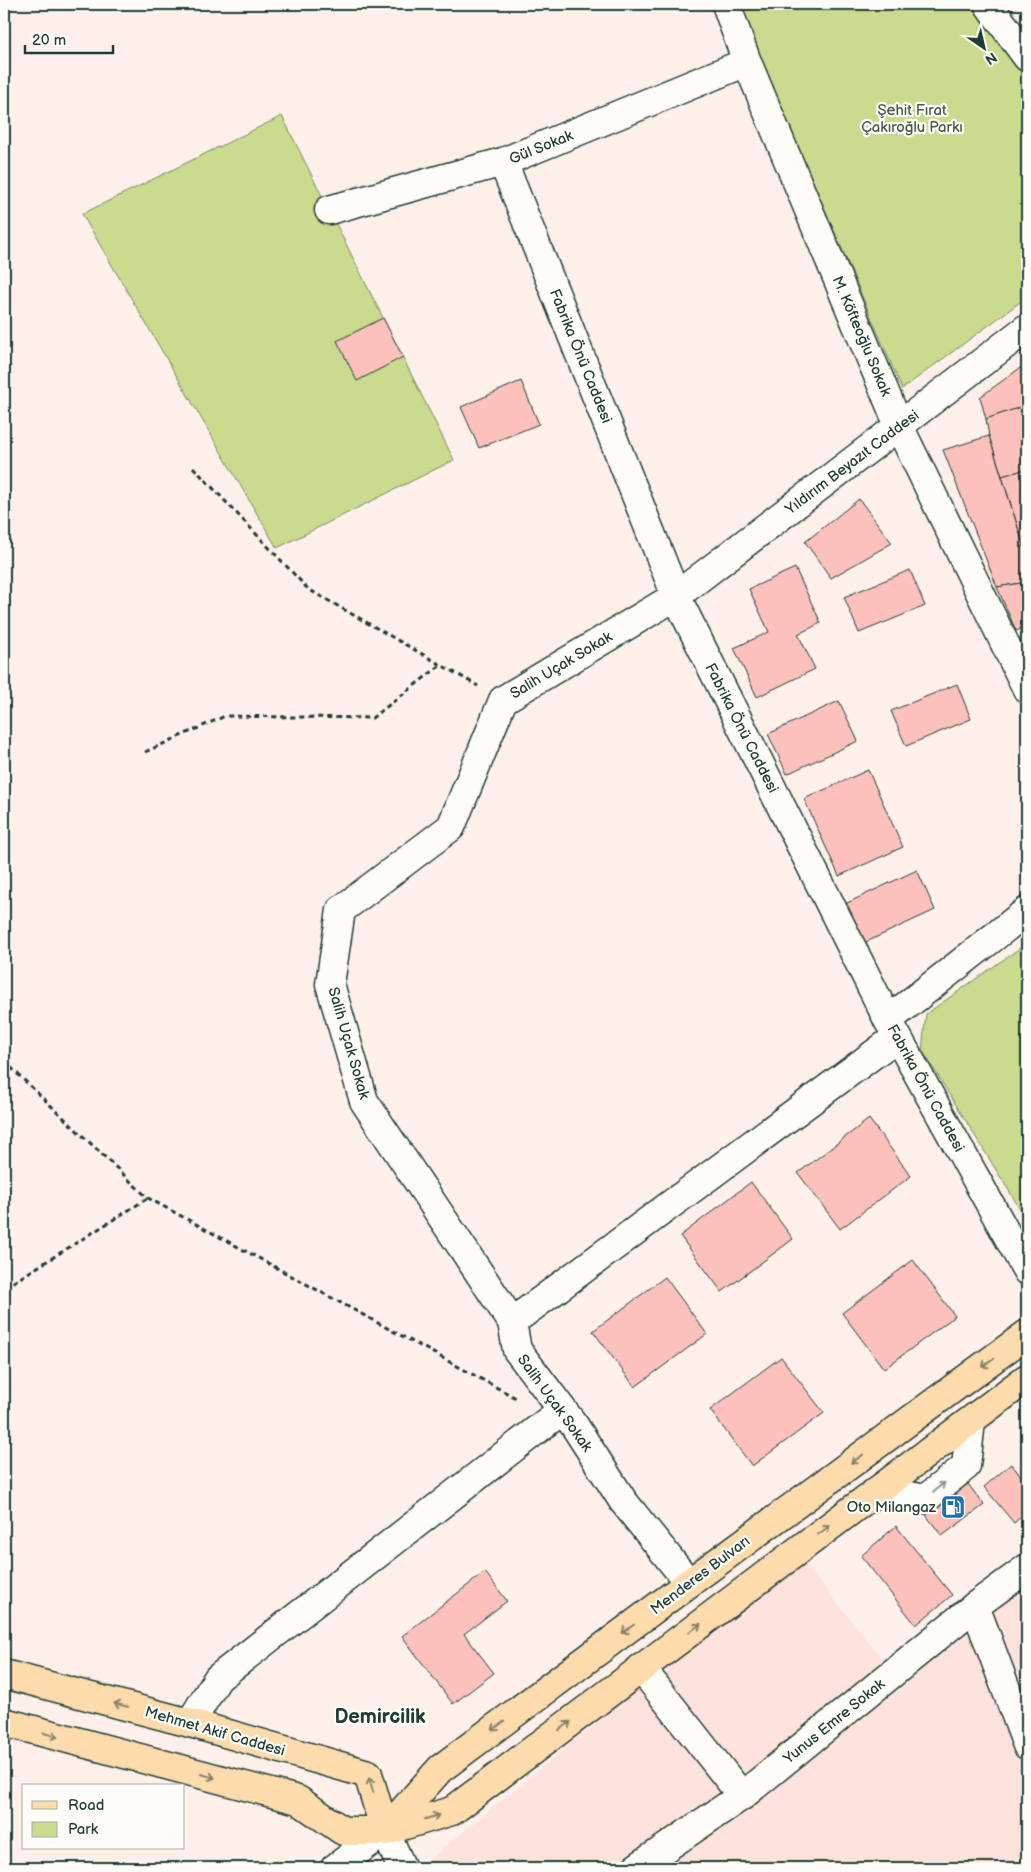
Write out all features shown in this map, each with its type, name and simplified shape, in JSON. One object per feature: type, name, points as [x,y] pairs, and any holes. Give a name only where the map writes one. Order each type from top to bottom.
[{"type":"main road","name":"Menderes Bulvarı","points":[[385,1831],[440,1769],[689,1582],[1027,1334]]},
{"type":"main road","name":"Menderes Bulvarı","points":[[385,1831],[452,1811],[1027,1378]]},
{"type":"main road","name":"Mehmet Akif Caddesi","points":[[4,1674],[190,1723],[368,1774],[385,1831]]},
{"type":"main road","points":[[4,1722],[298,1800],[343,1831],[385,1831]]},
{"type":"street","name":"M. Köfteoğlu Sokak","points":[[726,4],[747,62],[899,426],[1027,689]]},
{"type":"street","points":[[988,4],[1027,57]]},
{"type":"street","name":"Gül Sokak","points":[[329,210],[503,162],[747,62]]},
{"type":"street","name":"Fabrika Önü Caddesi","points":[[503,162],[676,596],[893,1029],[1027,1271]]},
{"type":"street","name":"Yıldırım Beyazıt Caddesi","points":[[676,596],[1027,328]]},
{"type":"street","name":"Salih Uçak Sokak","points":[[676,596],[503,700],[451,827],[341,910],[330,984],[364,1101],[512,1322],[516,1350],[574,1426],[623,1501],[689,1582]]},
{"type":"street","points":[[512,1322],[893,1029],[1027,911]]},
{"type":"street","points":[[190,1723],[218,1678],[552,1418]]},
{"type":"street","name":"Yunus Emre Sokak","points":[[636,1868],[742,1796],[975,1606],[1027,1568]]},
{"type":"street","points":[[975,1606],[1027,1745]]},
{"type":"street","points":[[641,1668],[742,1796]]},
{"type":"street","name":"Menderes Bulvarı","points":[[335,1868],[385,1831]]},
{"type":"street","name":"Mehmet Akif Caddesi","points":[[385,1831],[402,1868]]},
{"type":"path","points":[[193,467],[308,589],[503,700]]},
{"type":"path","points":[[145,752],[225,716],[372,718],[441,665]]},
{"type":"path","points":[[4,1061],[148,1198],[552,1418]]},
{"type":"path","points":[[4,1283],[12,1283],[148,1198]]},
{"type":"shaded area","points":[[799,1556],[896,1675],[1027,1574],[1027,1868],[419,1868]]},
{"type":"green space","name":"Şehit Fırat Çakıroğlu Parkı","points":[[744,4],[971,4],[1027,78],[1027,297],[902,389],[738,7]]},
{"type":"green space","points":[[282,116],[454,460],[277,548],[82,214]]},
{"type":"green space","points":[[1027,943],[1027,1220],[922,1050],[926,1014]]},
{"type":"building","points":[[383,318],[403,357],[357,381],[337,341]]},
{"type":"building","points":[[1027,363],[1027,405],[986,419],[980,397]]},
{"type":"building","points":[[521,381],[539,424],[479,448],[461,407]]},
{"type":"building","points":[[1027,405],[1027,469],[1002,476],[989,436],[986,419]]},
{"type":"building","points":[[989,436],[1027,556],[1027,582],[997,587],[943,450]]},
{"type":"building","points":[[1027,469],[1027,556],[1002,476]]},
{"type":"building","points":[[859,499],[892,543],[831,578],[805,542]]},
{"type":"building","points":[[795,568],[821,623],[798,634],[815,669],[757,697],[734,648],[769,632],[749,589]]},
{"type":"building","points":[[910,570],[925,606],[859,633],[844,597]]},
{"type":"building","points":[[1027,582],[1027,627],[1016,631],[997,587]]},
{"type":"building","points":[[957,684],[971,719],[906,746],[891,711]]},
{"type":"building","points":[[839,701],[858,741],[787,774],[768,734]]},
{"type":"building","points":[[868,770],[903,847],[839,876],[804,799]]},
{"type":"building","points":[[917,870],[935,910],[864,943],[845,904]]},
{"type":"building","points":[[869,1119],[911,1176],[840,1229],[798,1173]]},
{"type":"building","points":[[751,1182],[793,1239],[722,1292],[680,1236]]},
{"type":"building","points":[[913,1260],[955,1316],[884,1369],[842,1313]]},
{"type":"building","points":[[665,1277],[707,1334],[635,1387],[593,1331]]},
{"type":"building","points":[[781,1357],[824,1413],[752,1466],[710,1410]]},
{"type":"building","points":[[1011,1464],[1027,1483],[1027,1511],[1014,1523],[984,1487]]},
{"type":"building","points":[[968,1484],[984,1505],[942,1536],[926,1515]]},
{"type":"building","points":[[896,1526],[952,1595],[916,1625],[861,1556]]},
{"type":"building","points":[[485,1572],[507,1601],[464,1634],[494,1673],[453,1704],[402,1636]]},
{"type":"place","name":"Oto Milangaz","points":[[953,1507]]},
{"type":"district","name":"Demircilik","points":[[380,1716]]}]
